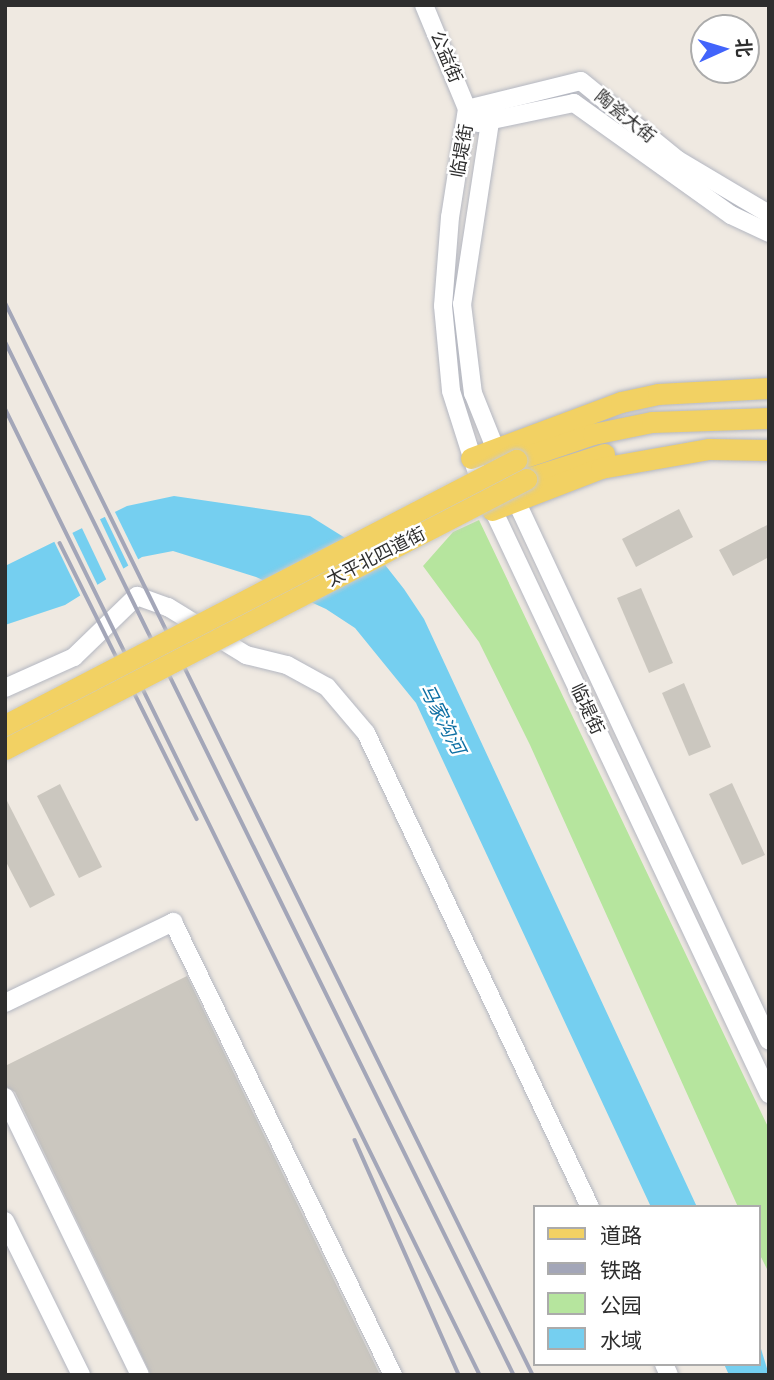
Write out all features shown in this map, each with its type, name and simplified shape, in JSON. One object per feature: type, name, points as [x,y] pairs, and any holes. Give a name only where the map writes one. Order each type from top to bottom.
[{"type":"main road","points":[[471,458],[585,413],[659,394],[769,388]]},
{"type":"main road","name":"太平北四道街","points":[[5,725],[516,460],[652,422],[769,418]]},
{"type":"main road","name":"太平北四道街","points":[[5,748],[526,479],[627,449],[695,439],[769,440]]},
{"type":"main road","points":[[492,510],[601,468],[668,454],[769,450]]},
{"type":"street","name":"公益街","points":[[424,5],[468,117]]},
{"type":"street","name":"陶瓷大街","points":[[468,117],[581,82],[678,160],[769,214]]},
{"type":"street","name":"陶瓷大街","points":[[490,122],[574,103],[731,215],[769,233]]},
{"type":"street","name":"临堤街","points":[[769,1041],[515,501],[474,393],[462,304],[490,122],[468,117],[450,217],[443,306],[451,391],[471,458],[492,510],[769,1094]]},
{"type":"street","points":[[5,688],[74,657],[137,596],[168,607],[246,655],[287,665],[327,687],[366,733],[589,1205]]},
{"type":"street","points":[[5,1003],[173,922],[393,1375]]},
{"type":"street","points":[[5,1097],[140,1375]]},
{"type":"street","points":[[5,1222],[81,1375]]},
{"type":"green space","points":[[479,520],[769,1129],[769,1273],[760,1255],[760,1205],[737,1205],[530,745],[479,642],[423,566],[453,532]]},
{"type":"water","name":"马家沟河","points":[[174,496],[310,516],[382,561],[424,619],[696,1205],[650,1205],[416,703],[355,628],[326,609],[256,577],[173,551],[142,557],[65,605],[5,625],[5,566],[127,506]]},
{"type":"water","points":[[760,1346],[769,1375],[729,1375],[725,1366],[760,1366]]},
{"type":"pier","points":[[113,508],[140,563],[130,569],[103,513]]},
{"type":"pier","points":[[98,515],[125,572],[108,583],[80,524]]},
{"type":"pier","points":[[70,528],[99,588],[82,599],[52,537]]},
{"type":"building","points":[[679,509],[693,537],[636,567],[622,539]]},
{"type":"building","points":[[769,524],[769,557],[733,576],[719,550]]},
{"type":"building","points":[[641,588],[673,663],[649,673],[617,598]]},
{"type":"building","points":[[684,683],[711,747],[689,756],[662,693]]},
{"type":"building","points":[[732,783],[765,855],[742,865],[709,794]]},
{"type":"building","points":[[60,784],[102,867],[79,878],[37,796]]},
{"type":"building","points":[[5,797],[55,895],[30,908],[5,860]]},
{"type":"building","points":[[187,976],[380,1375],[151,1375],[15,1092],[5,1086],[5,1066]]},
{"type":"railway","points":[[5,302],[533,1375]]},
{"type":"railway","points":[[5,341],[514,1375]]},
{"type":"railway","points":[[5,408],[480,1375]]},
{"type":"railway","points":[[60,543],[197,819]]},
{"type":"railway","points":[[355,1140],[459,1375]]}]
